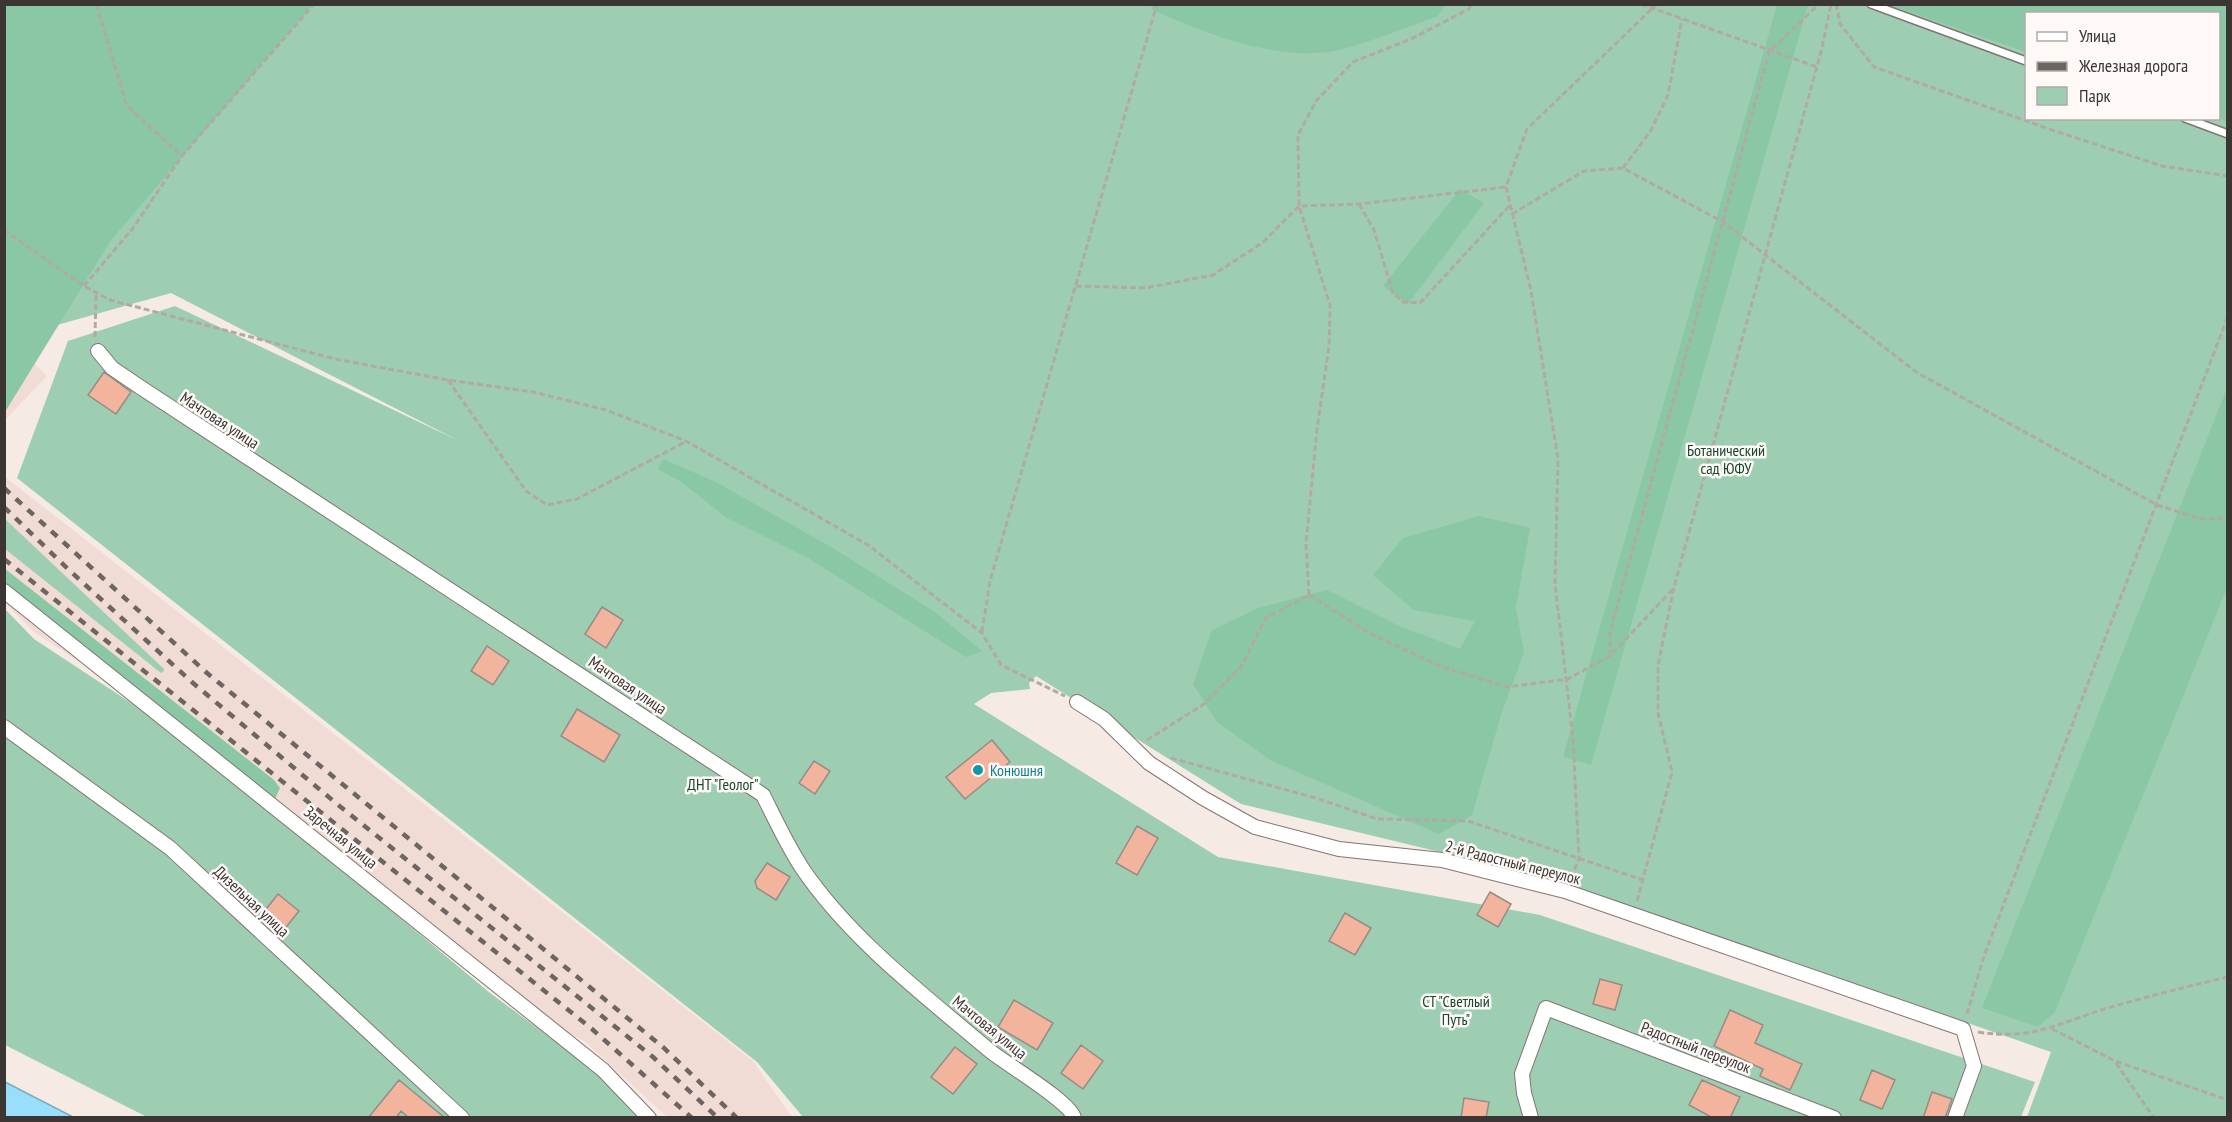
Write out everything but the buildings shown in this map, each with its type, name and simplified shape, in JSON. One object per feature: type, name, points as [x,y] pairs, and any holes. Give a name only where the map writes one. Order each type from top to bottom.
[{"type":"street","name":"Мачтовая улица","points":[[98,351],[112,368],[140,387],[763,795],[801,867],[845,921],[928,999],[994,1055],[1055,1097],[1073,1113],[1074,1118]]},
{"type":"street","name":"Заречная улица","points":[[4,591],[603,1070],[650,1118]]},
{"type":"street","name":"2-й Радостный переулок","points":[[1077,702],[1104,719],[1149,763],[1203,798],[1256,827],[1339,849],[1442,860],[1565,891],[1963,1029]]},
{"type":"street","name":"Дизельная улица","points":[[4,727],[170,848],[462,1118]]},
{"type":"street","name":"Радостный переулок","points":[[1531,1118],[1524,1093],[1522,1074],[1546,1008],[1834,1118]]},
{"type":"street","points":[[1955,1118],[1974,1066],[1963,1029]]},
{"type":"lane","points":[[1871,4],[2025,61]]},
{"type":"lane","points":[[2190,120],[2228,134]]},
{"type":"path","points":[[96,4],[127,106],[182,156]]},
{"type":"path","points":[[84,286],[133,228],[182,156],[236,91],[314,4]]},
{"type":"path","points":[[982,633],[990,581],[1157,4]]},
{"type":"path","points":[[1309,595],[1306,543],[1317,429],[1329,347],[1330,305],[1299,206],[1298,135],[1316,101],[1353,62],[1411,39],[1469,9],[1471,4]]},
{"type":"path","points":[[1641,4],[1769,52],[1817,67]]},
{"type":"path","points":[[1565,891],[1579,859],[1568,679],[1555,584],[1558,459],[1531,291],[1506,187],[1527,129],[1657,4]]},
{"type":"path","points":[[1610,657],[1610,632],[1769,52],[1819,4]]},
{"type":"path","points":[[1634,915],[1672,772],[1658,713],[1658,665],[1674,587],[1766,258],[1817,67],[1831,4]]},
{"type":"path","points":[[1836,4],[1840,24],[1874,68],[2162,166],[2228,176]]},
{"type":"path","points":[[1623,168],[1650,132],[1668,95],[1682,20]]},
{"type":"path","points":[[1512,214],[1584,171],[1623,168],[1723,222],[1766,258],[1916,372],[2157,505],[2201,519],[2228,518]]},
{"type":"path","points":[[1076,286],[1145,288],[1213,275],[1262,243],[1299,206],[1359,204],[1506,187]]},
{"type":"path","points":[[1359,204],[1374,230],[1393,293],[1403,302],[1420,303],[1510,205]]},
{"type":"path","points":[[4,230],[84,286],[110,300],[335,359],[448,380],[533,392],[606,410],[686,441],[868,546],[982,633],[1001,665],[1077,702]]},
{"type":"path","points":[[96,293],[94,334],[98,351]]},
{"type":"path","points":[[2228,316],[1984,956],[1963,1029],[2006,1036],[2052,1029],[2101,1010],[2228,977]]},
{"type":"path","points":[[448,380],[526,491],[547,505],[577,499],[686,441]]},
{"type":"path","points":[[1309,595],[1371,634],[1442,668],[1507,687],[1568,679],[1610,657],[1674,587]]},
{"type":"path","points":[[1135,749],[1204,704],[1241,667],[1266,618],[1309,595]]},
{"type":"path","points":[[1165,756],[1319,799],[1377,819],[1468,821],[1643,880]]},
{"type":"path","points":[[2052,1029],[2115,1061],[2228,1100]]},
{"type":"path","points":[[2115,1061],[2154,1118]]},
{"type":"shaded area","points":[[4,333],[47,376],[5,420],[4,420]]},
{"type":"shaded area","points":[[4,476],[753,1061],[792,1117],[667,1117],[584,1041],[494,991],[190,733],[35,633],[5,603]]},
{"type":"green space","points":[[5,4],[312,5],[111,240],[5,412]]},
{"type":"green space","points":[[1152,4],[1446,5],[1438,16],[1366,42],[1319,53],[1295,53],[1244,44],[1195,28],[1151,9]]},
{"type":"green space","name":"Ботанический сад ЮФУ","points":[[4,5],[2227,5],[2227,1117],[2027,1117],[2051,1052],[1552,879],[1241,804],[1036,676],[1029,683],[1030,689],[991,693],[974,704],[1218,857],[1540,915],[2035,1082],[2021,1117],[803,1117],[757,1062],[17,478],[68,341],[175,306],[459,441],[171,293],[25,334]]},
{"type":"green space","points":[[1777,5],[1808,5],[1591,765],[1563,757]]},
{"type":"green space","points":[[1889,5],[2227,5],[2227,122],[2220,118],[2220,12],[2025,12],[2025,52]]},
{"type":"green space","points":[[1460,189],[1484,203],[1408,304],[1383,286]]},
{"type":"green space","points":[[2227,388],[2227,588],[2055,1012],[2038,1027],[1982,1008]]},
{"type":"green space","points":[[663,459],[716,482],[831,547],[935,612],[982,651],[966,657],[808,558],[727,518],[680,481],[658,469]]},
{"type":"green space","points":[[1479,516],[1530,528],[1516,607],[1524,652],[1501,715],[1472,815],[1439,834],[1270,760],[1217,722],[1193,684],[1212,630],[1258,608],[1327,590],[1397,625],[1460,649],[1475,621],[1414,610],[1373,575],[1403,538]]},
{"type":"green space","points":[[4,518],[164,671],[161,673],[5,549]]},
{"type":"green space","points":[[4,568],[274,780],[280,788],[275,799],[270,799],[5,588]]},
{"type":"green space","points":[[4,608],[34,639],[186,739],[490,993],[658,1117],[147,1117],[5,1045]]},
{"type":"water","points":[[5,1082],[73,1117],[5,1117]]},
{"type":"railway","points":[[4,488],[207,673],[664,1048],[737,1118]]},
{"type":"railway","points":[[4,507],[69,570],[193,683],[337,804],[653,1057],[718,1118]]},
{"type":"railway","points":[[4,559],[592,1029],[692,1118]]},
{"type":"place","name":"Конюшня","points":[[978,770]]},
{"type":"park label","name":"ДНТ \"Геолог\"","points":[[723,784]]},
{"type":"park label","name":"СТ \"Светлый Путь\"","points":[[1456,1010]]}]
